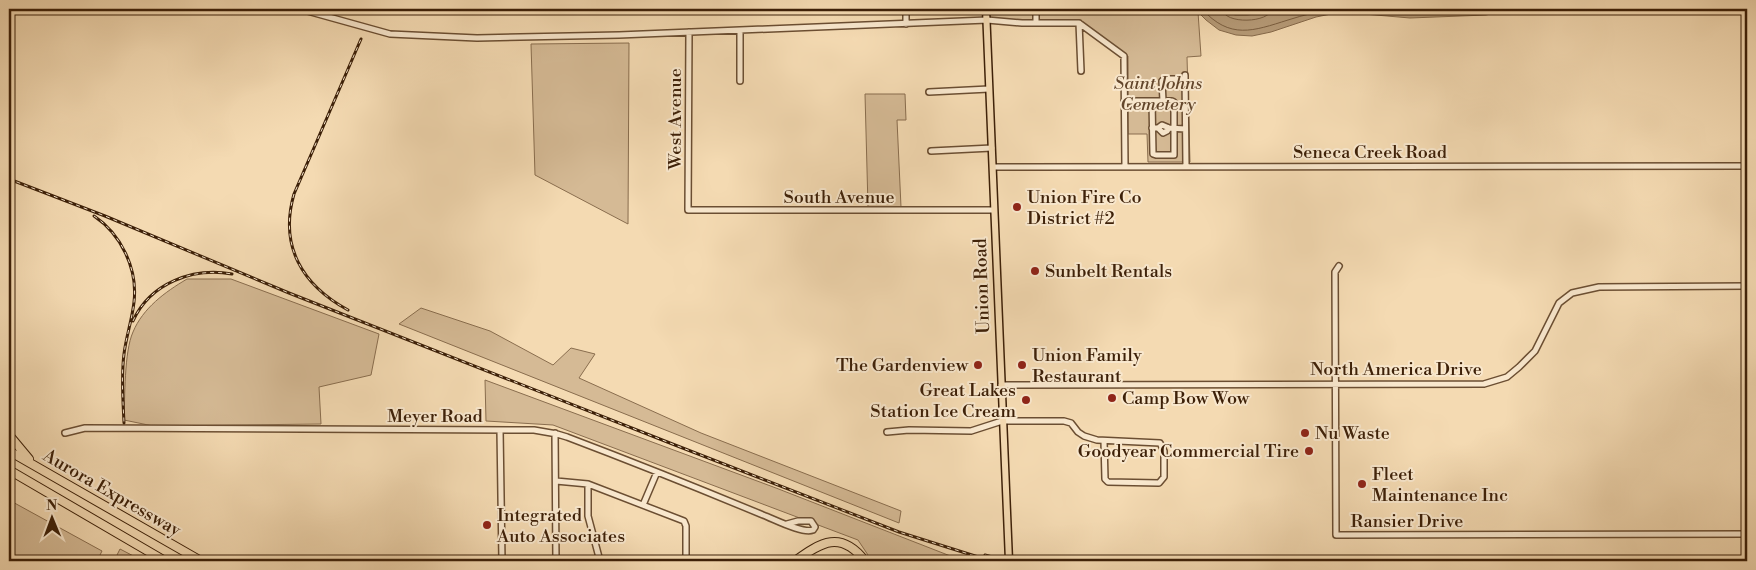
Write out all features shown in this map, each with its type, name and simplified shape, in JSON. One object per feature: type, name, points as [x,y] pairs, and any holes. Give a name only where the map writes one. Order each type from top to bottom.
[{"type":"highway","points":[[9,436],[26,456],[53,476]]},
{"type":"highway","name":"Aurora Expressway","points":[[9,451],[201,561]]},
{"type":"highway","name":"Aurora Expressway","points":[[9,470],[165,561]]},
{"type":"highway","points":[[795,561],[819,545],[835,542],[854,549],[863,561]]},
{"type":"highway","points":[[806,561],[818,550],[827,546],[836,546],[850,550],[863,561]]},
{"type":"main road","name":"Union Road","points":[[986,9],[1009,561]]},
{"type":"street","points":[[300,9],[390,34],[512,38],[987,20],[1036,23],[1079,22],[1124,56],[1125,166]]},
{"type":"street","points":[[906,9],[906,24]]},
{"type":"street","points":[[1036,9],[1036,23]]},
{"type":"street","points":[[1079,22],[1081,71]]},
{"type":"street","points":[[740,30],[740,81]]},
{"type":"street","name":"West Avenue","points":[[688,205],[689,32]]},
{"type":"street","points":[[1163,101],[1162,81],[1164,79],[1185,77],[1186,166]]},
{"type":"street","points":[[929,92],[989,89]]},
{"type":"street","points":[[1124,101],[1152,101],[1163,101],[1174,102],[1172,128],[1175,153],[1172,156],[1153,154],[1155,128],[1152,101]]},
{"type":"street","points":[[1155,128],[1162,124],[1172,128],[1185,129]]},
{"type":"street","points":[[931,151],[992,148]]},
{"type":"street","name":"Seneca Creek Road","points":[[993,167],[1747,166]]},
{"type":"street","name":"South Avenue","points":[[688,205],[688,210],[994,210]]},
{"type":"street","name":"Ransier Drive","points":[[1339,266],[1335,272],[1336,535],[1747,534]]},
{"type":"street","name":"North America Drive","points":[[1001,385],[1484,384],[1507,377],[1519,367],[1535,350],[1559,303],[1572,293],[1599,287],[1747,286]]},
{"type":"street","points":[[887,432],[909,430],[971,431],[1002,421],[1064,421],[1071,423],[1084,436],[1104,441],[1160,443],[1164,451],[1164,478],[1159,483],[1108,482],[1105,479],[1104,441]]},
{"type":"street","name":"Meyer Road","points":[[65,433],[86,428],[534,430],[555,433],[657,472],[787,524],[808,532],[813,530],[814,527],[811,521],[806,520],[787,524]]},
{"type":"street","points":[[500,430],[502,561]]},
{"type":"street","points":[[555,433],[556,561]]},
{"type":"street","points":[[643,505],[657,472]]},
{"type":"street","points":[[556,481],[588,484],[684,521],[686,526],[686,561]]},
{"type":"street","points":[[588,484],[588,516],[600,561]]},
{"type":"green space","name":"Saint Johns Cemetery","points":[[986,9],[1195,9],[1198,12],[1201,56],[1187,57],[1190,162],[1148,162],[1147,134],[1128,134],[1128,56],[1124,56],[1079,23],[987,20]]},
{"type":"green space","points":[[1222,9],[1272,9],[1259,14],[1247,15]]},
{"type":"green space","points":[[629,43],[628,224],[535,175],[531,44]]},
{"type":"green space","points":[[865,94],[905,94],[906,120],[897,120],[901,207],[868,207]]},
{"type":"green space","points":[[187,279],[231,279],[379,334],[371,375],[319,387],[321,424],[153,426],[124,420],[126,363],[130,341],[137,323],[156,301]]},
{"type":"green space","points":[[421,308],[490,331],[553,365],[571,348],[595,354],[579,378],[701,433],[901,511],[899,523],[399,324]]},
{"type":"green space","points":[[485,380],[776,488],[953,557],[970,561],[872,561],[858,540],[553,425],[486,421]]},
{"type":"green space","points":[[9,500],[102,551],[97,561],[10,561]]},
{"type":"green space","points":[[120,549],[143,561],[114,561]]},
{"type":"water","points":[[1195,9],[1222,9],[1235,15],[1247,15],[1262,13],[1272,9],[1513,9],[1486,15],[1410,18],[1341,12],[1316,17],[1271,32],[1252,36],[1236,35],[1219,30]]},
{"type":"railway","points":[[348,310],[318,289],[298,262],[292,247],[290,213],[294,194],[361,39]]},
{"type":"railway","points":[[9,179],[105,216],[289,293],[675,445],[899,532],[991,561]]},
{"type":"railway","points":[[94,216],[120,242],[130,265],[135,290],[123,363],[124,423]]},
{"type":"railway","points":[[133,321],[150,297],[174,281],[202,273],[232,274]]},
{"type":"railway","points":[[985,555],[1007,561]]},
{"type":"place","name":"Union Fire Co District #2","points":[[1017,207]]},
{"type":"place","name":"Sunbelt Rentals","points":[[1035,271]]},
{"type":"place","name":"The Gardenview","points":[[978,365]]},
{"type":"place","name":"Union Family Restaurant","points":[[1022,365]]},
{"type":"place","name":"Camp Bow Wow","points":[[1112,398]]},
{"type":"place","name":"Great Lakes Station Ice Cream","points":[[1026,400]]},
{"type":"place","name":"Nu Waste","points":[[1305,433]]},
{"type":"place","name":"Goodyear Commercial Tire","points":[[1309,451]]},
{"type":"place","name":"Fleet Maintenance Inc","points":[[1362,484]]},
{"type":"place","name":"Integrated Auto Associates","points":[[487,525]]}]
